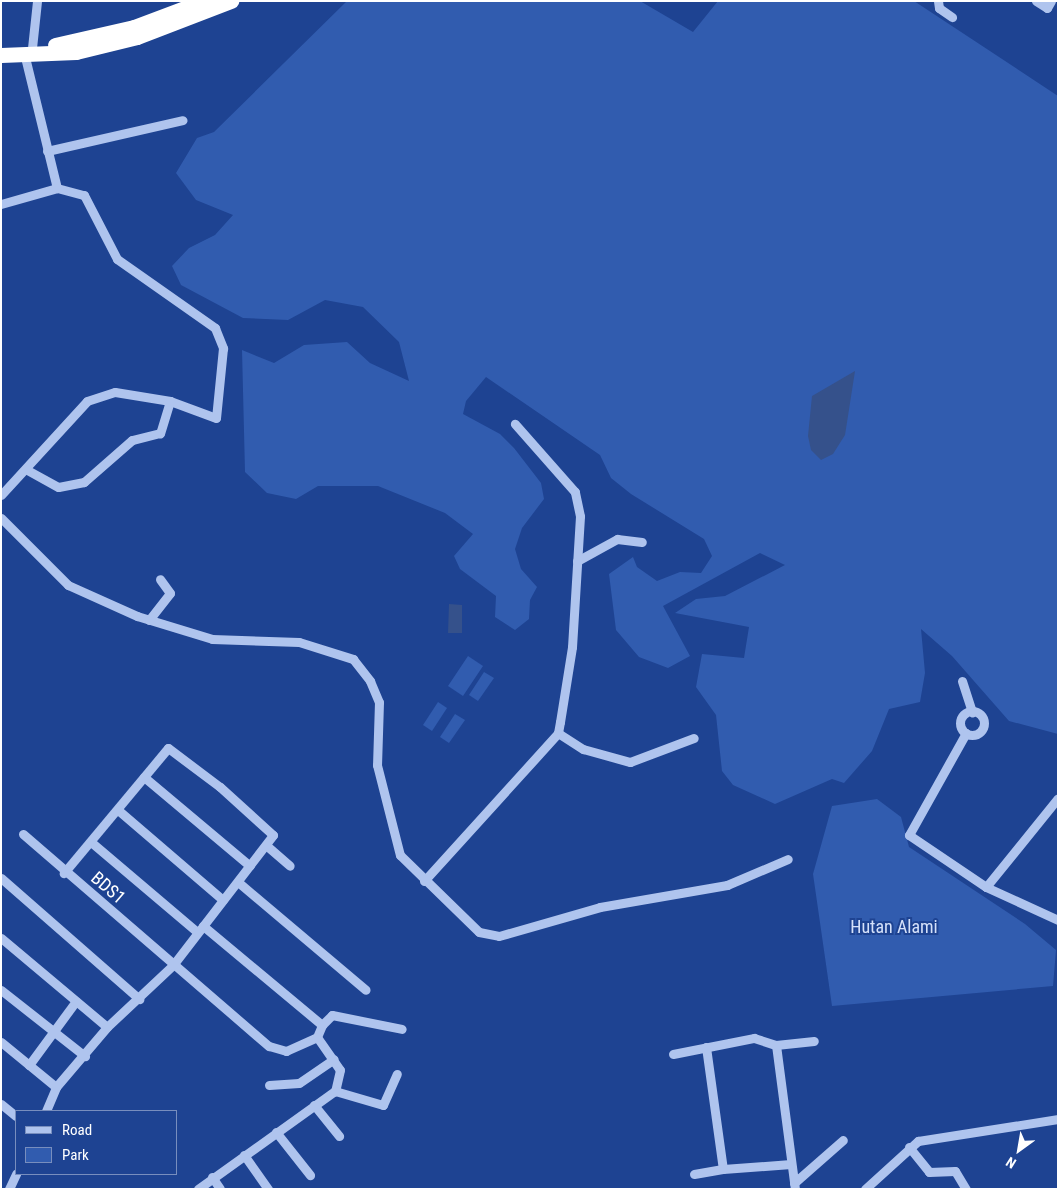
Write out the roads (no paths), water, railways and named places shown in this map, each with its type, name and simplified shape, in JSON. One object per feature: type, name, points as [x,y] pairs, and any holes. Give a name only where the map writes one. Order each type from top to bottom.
[{"type":"highway","points":[[1,44],[28,52],[134,27],[203,1]]},
{"type":"highway","points":[[1,55],[28,52],[76,52],[137,37],[231,1]]},
{"type":"street","points":[[37,1],[28,52],[47,151],[57,188]]},
{"type":"street","points":[[938,1],[939,8],[952,17]]},
{"type":"street","points":[[1036,1],[1046,8],[1051,1]]},
{"type":"street","points":[[47,151],[183,120]]},
{"type":"street","points":[[1,204],[57,188],[71,189],[92,203],[117,258],[215,328],[223,348],[216,418],[170,402],[115,392],[98,396],[1,495]]},
{"type":"street","points":[[26,469],[58,487],[84,482],[132,440],[160,433],[170,402]]},
{"type":"street","points":[[424,881],[558,733],[572,647],[580,516],[575,492],[515,424]]},
{"type":"street","points":[[1,518],[68,586],[149,620],[212,639],[298,642],[352,659],[370,680],[379,702],[377,765],[400,856],[479,932],[499,936],[600,907],[732,884],[788,859]]},
{"type":"street","points":[[577,561],[618,539],[642,542]]},
{"type":"street","points":[[149,620],[170,593],[160,579]]},
{"type":"street","points":[[962,681],[972,712]]},
{"type":"street","points":[[966,733],[977,734],[984,726],[982,716],[972,712]]},
{"type":"street","points":[[966,733],[961,720],[972,712]]},
{"type":"street","points":[[558,733],[583,749],[630,762],[694,738]]},
{"type":"street","points":[[966,733],[909,835],[986,887],[1058,920]]},
{"type":"street","points":[[46,1110],[56,1087],[107,1027],[173,966],[200,929],[267,846],[273,835],[266,826],[170,749],[144,777],[64,873]]},
{"type":"street","points":[[144,777],[250,866]]},
{"type":"street","points":[[986,887],[1058,798]]},
{"type":"street","points":[[118,810],[223,900]]},
{"type":"street","name":"BDS1","points":[[23,834],[64,873],[173,966],[276,1050],[286,1051],[317,1037]]},
{"type":"street","points":[[91,842],[322,1025]]},
{"type":"street","points":[[267,846],[290,866]]},
{"type":"street","points":[[1,878],[139,999]]},
{"type":"street","points":[[238,882],[366,990]]},
{"type":"street","points":[[1,938],[107,1027]]},
{"type":"street","points":[[1,990],[84,1056]]},
{"type":"street","points":[[29,1065],[76,1001]]},
{"type":"street","points":[[198,1189],[212,1177],[335,1091],[340,1070],[317,1037],[322,1025],[332,1015],[402,1029]]},
{"type":"street","points":[[673,1054],[754,1038],[776,1045],[814,1041]]},
{"type":"street","points":[[1,1042],[56,1087]]},
{"type":"street","points":[[776,1045],[794,1186]]},
{"type":"street","points":[[706,1047],[724,1169]]},
{"type":"street","points":[[269,1085],[299,1083],[334,1059]]},
{"type":"street","points":[[335,1091],[383,1105],[397,1074]]},
{"type":"street","points":[[1,1104],[15,1115]]},
{"type":"street","points":[[314,1105],[339,1136]]},
{"type":"street","points":[[865,1189],[909,1147],[927,1138],[1058,1119]]},
{"type":"street","points":[[276,1132],[310,1175]]},
{"type":"street","points":[[794,1186],[843,1140]]},
{"type":"street","points":[[909,1147],[929,1172],[955,1171],[966,1189]]},
{"type":"street","points":[[244,1155],[268,1189]]},
{"type":"street","points":[[694,1174],[724,1169],[792,1164]]},
{"type":"street","points":[[10,1189],[16,1175]]},
{"type":"street","points":[[212,1177],[220,1189]]},
{"type":"park label","name":"Hutan Alami","points":[[894,927]]}]
